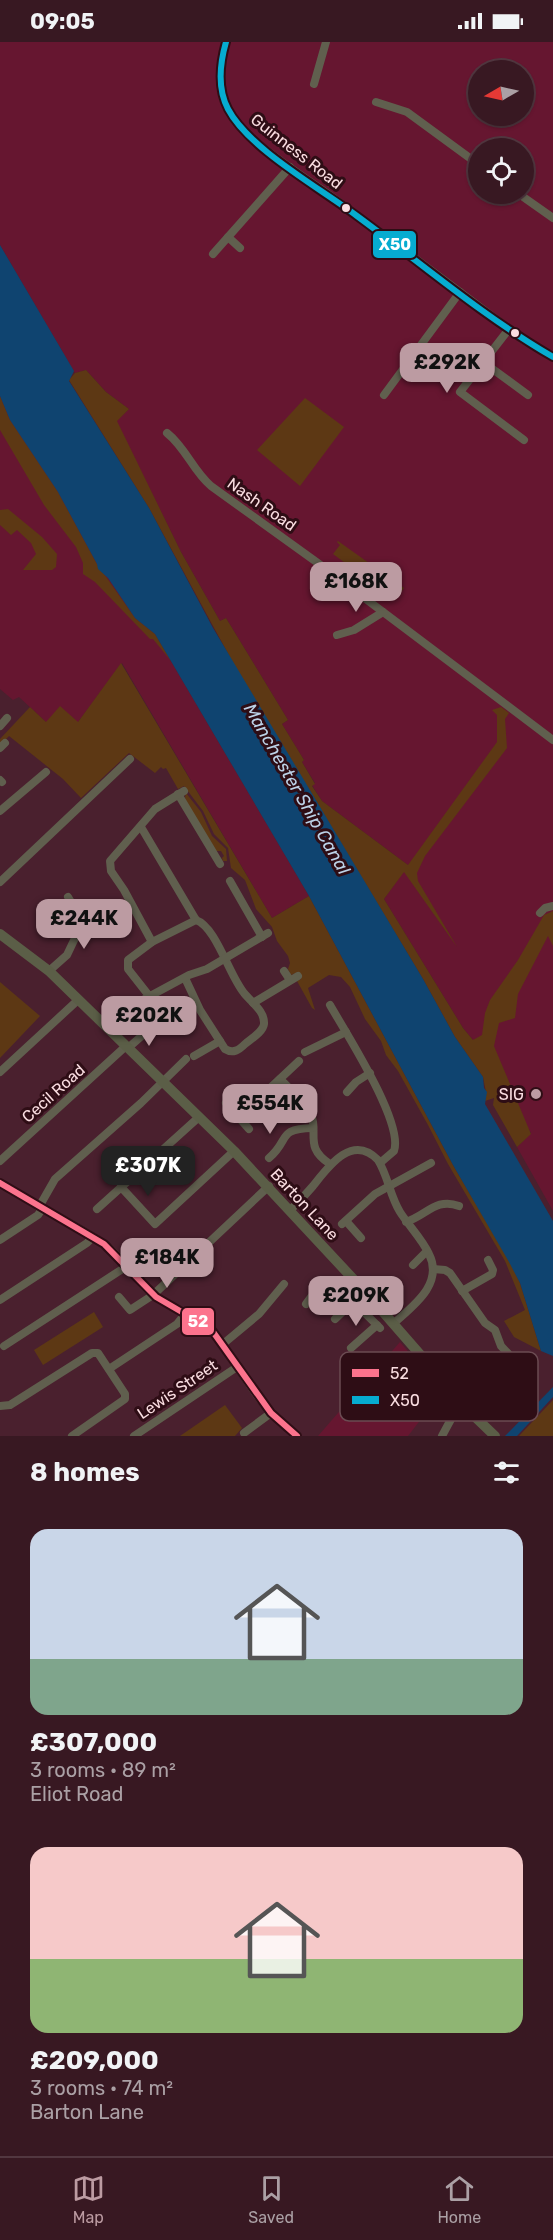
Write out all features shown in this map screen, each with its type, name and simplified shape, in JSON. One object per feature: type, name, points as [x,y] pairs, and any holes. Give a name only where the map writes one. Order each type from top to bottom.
[{"type":"main road","name":"Barton Lane","points":[[0,934],[49,971],[234,1151],[269,1186],[418,1352]]},
{"type":"main road","name":"Barton Lane","points":[[480,1421],[495,1436]]},
{"type":"street","name":"Guinness Road","points":[[226,42],[221,75],[222,89],[228,109],[242,128],[290,167],[509,329],[553,357]]},
{"type":"street","points":[[314,84],[326,42]]},
{"type":"street","points":[[376,102],[407,112],[468,157]]},
{"type":"street","points":[[213,254],[290,167]]},
{"type":"street","points":[[533,204],[553,218]]},
{"type":"street","points":[[228,237],[240,248]]},
{"type":"street","points":[[384,395],[460,292]]},
{"type":"street","points":[[509,329],[460,392],[524,440]]},
{"type":"street","points":[[483,362],[528,395]]},
{"type":"street","name":"Nash Road","points":[[167,433],[181,445],[197,472],[211,486],[553,740]]},
{"type":"street","points":[[337,635],[354,630],[383,612]]},
{"type":"street","points":[[0,726],[7,718]]},
{"type":"street","points":[[0,882],[130,759]]},
{"type":"street","points":[[0,811],[46,772]]},
{"type":"street","points":[[152,942],[110,868],[112,857],[155,809],[181,793],[219,858]]},
{"type":"street","points":[[141,827],[196,920],[208,928],[240,987],[254,1003],[263,1020],[261,1030],[236,1051],[227,1050],[200,1010],[185,978]]},
{"type":"street","points":[[110,1030],[131,1007],[225,960],[265,935],[230,881]]},
{"type":"street","points":[[235,890],[244,885]]},
{"type":"street","points":[[49,971],[67,955],[77,934],[88,930],[68,902]]},
{"type":"street","points":[[540,913],[545,908],[553,906]]},
{"type":"street","points":[[150,997],[129,972],[127,963],[132,954],[196,920]]},
{"type":"street","points":[[254,1003],[294,978],[284,971]]},
{"type":"street","points":[[0,1072],[78,1000]]},
{"type":"street","points":[[335,1009],[370,1073],[396,1137],[394,1151],[380,1163]]},
{"type":"street","name":"Cecil Road","points":[[0,1161],[153,1026]]},
{"type":"street","points":[[305,1052],[315,1050],[346,1032]]},
{"type":"street","points":[[0,1240],[38,1215],[55,1179],[162,1082],[190,1058],[220,1041]]},
{"type":"street","points":[[237,1115],[251,1096],[267,1091],[289,1066],[299,1061]]},
{"type":"street","points":[[349,1086],[370,1073]]},
{"type":"street","points":[[280,1078],[308,1109],[315,1148],[330,1164]]},
{"type":"street","points":[[226,1103],[249,1129]]},
{"type":"street","points":[[97,1209],[198,1117]]},
{"type":"street","points":[[274,1156],[283,1136],[288,1131],[297,1128],[313,1128]]},
{"type":"street","points":[[122,1187],[155,1224],[234,1151]]},
{"type":"street","points":[[290,1210],[330,1164],[342,1155],[357,1151],[371,1154],[380,1163],[399,1210],[427,1251],[433,1269],[425,1293],[394,1323]]},
{"type":"street","points":[[361,1239],[344,1222],[368,1199],[431,1162]]},
{"type":"street","points":[[0,1184],[112,1250],[153,1295],[203,1322],[223,1344],[237,1367],[272,1413],[297,1436]]},
{"type":"street","points":[[119,1298],[130,1310],[153,1295],[269,1186]]},
{"type":"street","points":[[406,1222],[438,1204],[450,1203],[459,1206]]},
{"type":"street","points":[[0,1300],[93,1238]]},
{"type":"street","points":[[413,1266],[427,1251]]},
{"type":"street","points":[[462,1291],[494,1272],[489,1260]]},
{"type":"street","points":[[4,1346],[127,1266]]},
{"type":"street","points":[[310,1303],[323,1281],[332,1280],[343,1268]]},
{"type":"street","points":[[433,1269],[448,1271],[485,1323],[499,1328],[501,1346],[507,1352]]},
{"type":"street","points":[[332,1280],[379,1327],[351,1348]]},
{"type":"street","points":[[223,1344],[258,1314],[284,1284]]},
{"type":"street","points":[[335,1318],[354,1301]]},
{"type":"street","points":[[109,1369],[177,1324],[185,1314]]},
{"type":"street","points":[[0,1406],[10,1405],[92,1353],[98,1353],[125,1394],[125,1399],[72,1436]]},
{"type":"street","name":"Lewis Street","points":[[135,1436],[237,1367]]},
{"type":"street","points":[[244,1434],[272,1413]]},
{"type":"street","points":[[442,1436],[450,1421]]},
{"type":"shaded area","points":[[0,42],[553,42],[553,1211],[517,1147],[531,1133],[384,899],[408,865],[322,801],[312,785],[315,783],[302,762],[304,760],[282,724],[288,720],[226,618],[220,621],[181,552],[116,421],[129,409],[106,392],[86,370],[75,373],[0,245]]},
{"type":"shaded area","points":[[86,370],[106,392],[129,409],[117,421],[181,552],[220,621],[226,618],[288,720],[282,724],[304,760],[302,762],[315,784],[312,786],[322,801],[408,865],[497,742],[497,715],[492,710],[501,707],[509,713],[505,719],[507,748],[425,856],[417,873],[418,881],[457,947],[404,872],[384,899],[463,1028],[473,1040],[482,1035],[485,1013],[490,1000],[518,960],[544,915],[553,911],[553,946],[548,936],[518,994],[515,1018],[499,1023],[494,1046],[531,1134],[517,1147],[493,1105],[494,1098],[485,1101],[483,1077],[455,1037],[423,979],[238,672],[149,508],[69,380],[75,373]]},
{"type":"shaded area","points":[[0,396],[155,634],[309,896],[272,918],[122,663],[78,722],[46,722],[19,697],[13,700],[0,689]]},
{"type":"shaded area","points":[[0,396],[10,420],[58,492],[97,564],[135,618],[155,634],[171,661],[153,639],[150,639],[95,582],[83,574],[83,563],[76,547],[44,505],[0,430]]},
{"type":"shaded area","points":[[305,398],[344,427],[300,486],[257,450]]},
{"type":"shaded area","points":[[8,509],[42,537],[57,554],[56,567],[52,570],[23,570],[36,554],[31,543],[17,530],[11,535],[0,525],[0,510]]},
{"type":"shaded area","points":[[338,541],[404,588],[395,600],[333,554],[340,545]]},
{"type":"shaded area","points":[[121,663],[272,918],[309,896],[453,1165],[510,1262],[520,1283],[541,1351],[514,1337],[504,1321],[525,1310],[505,1261],[448,1164],[398,1071],[386,1055],[381,1041],[365,1019],[350,987],[341,977],[329,975],[308,988],[315,1010],[312,1008],[297,981],[301,979],[298,972],[291,975],[288,969],[290,963],[288,956],[277,941],[272,927],[256,909],[245,880],[231,868],[228,848],[214,834],[203,811],[184,786],[178,789],[166,768],[161,767],[155,773],[129,753],[81,798],[63,779],[9,736],[0,745],[0,739],[30,707],[46,722],[60,706],[78,722]]},
{"type":"shaded area","points":[[186,793],[201,812],[212,836],[226,849],[227,861],[223,861],[224,856],[221,851],[216,851],[186,801]]},
{"type":"shaded area","points":[[0,982],[40,1016],[0,1058]]},
{"type":"shaded area","points":[[94,1312],[103,1327],[43,1365],[34,1350]]},
{"type":"shaded area","points":[[400,1342],[408,1352],[391,1352]]},
{"type":"shaded area","points":[[553,1400],[553,1436],[519,1436],[533,1421],[538,1421],[538,1416]]},
{"type":"shaded area","points":[[225,1405],[242,1428],[235,1436],[180,1436]]},
{"type":"shaded area","points":[[340,1411],[340,1421],[420,1421],[408,1436],[318,1436]]},
{"type":"water","name":"Manchester Ship Canal","points":[[0,245],[74,371],[69,381],[149,508],[213,628],[423,979],[455,1037],[483,1077],[484,1088],[487,1092],[485,1104],[553,1221],[553,1356],[541,1351],[520,1283],[453,1165],[309,896],[155,634],[135,618],[108,578],[98,569],[58,492],[10,420],[0,396]]},
{"type":"water","points":[[553,1387],[553,1397],[538,1413],[538,1402]]},
{"type":"water","points":[[520,1421],[531,1421],[517,1436],[505,1436]]},
{"type":"transit line","name":"X50","points":[[226,42],[221,67],[222,93],[228,109],[252,139],[286,167],[357,216],[502,325],[553,357]]},
{"type":"transit line","name":"52","points":[[0,1183],[104,1244],[156,1297],[211,1329],[271,1413],[297,1436]]},
{"type":"place","name":"SIG","points":[[536,1094]]}]
